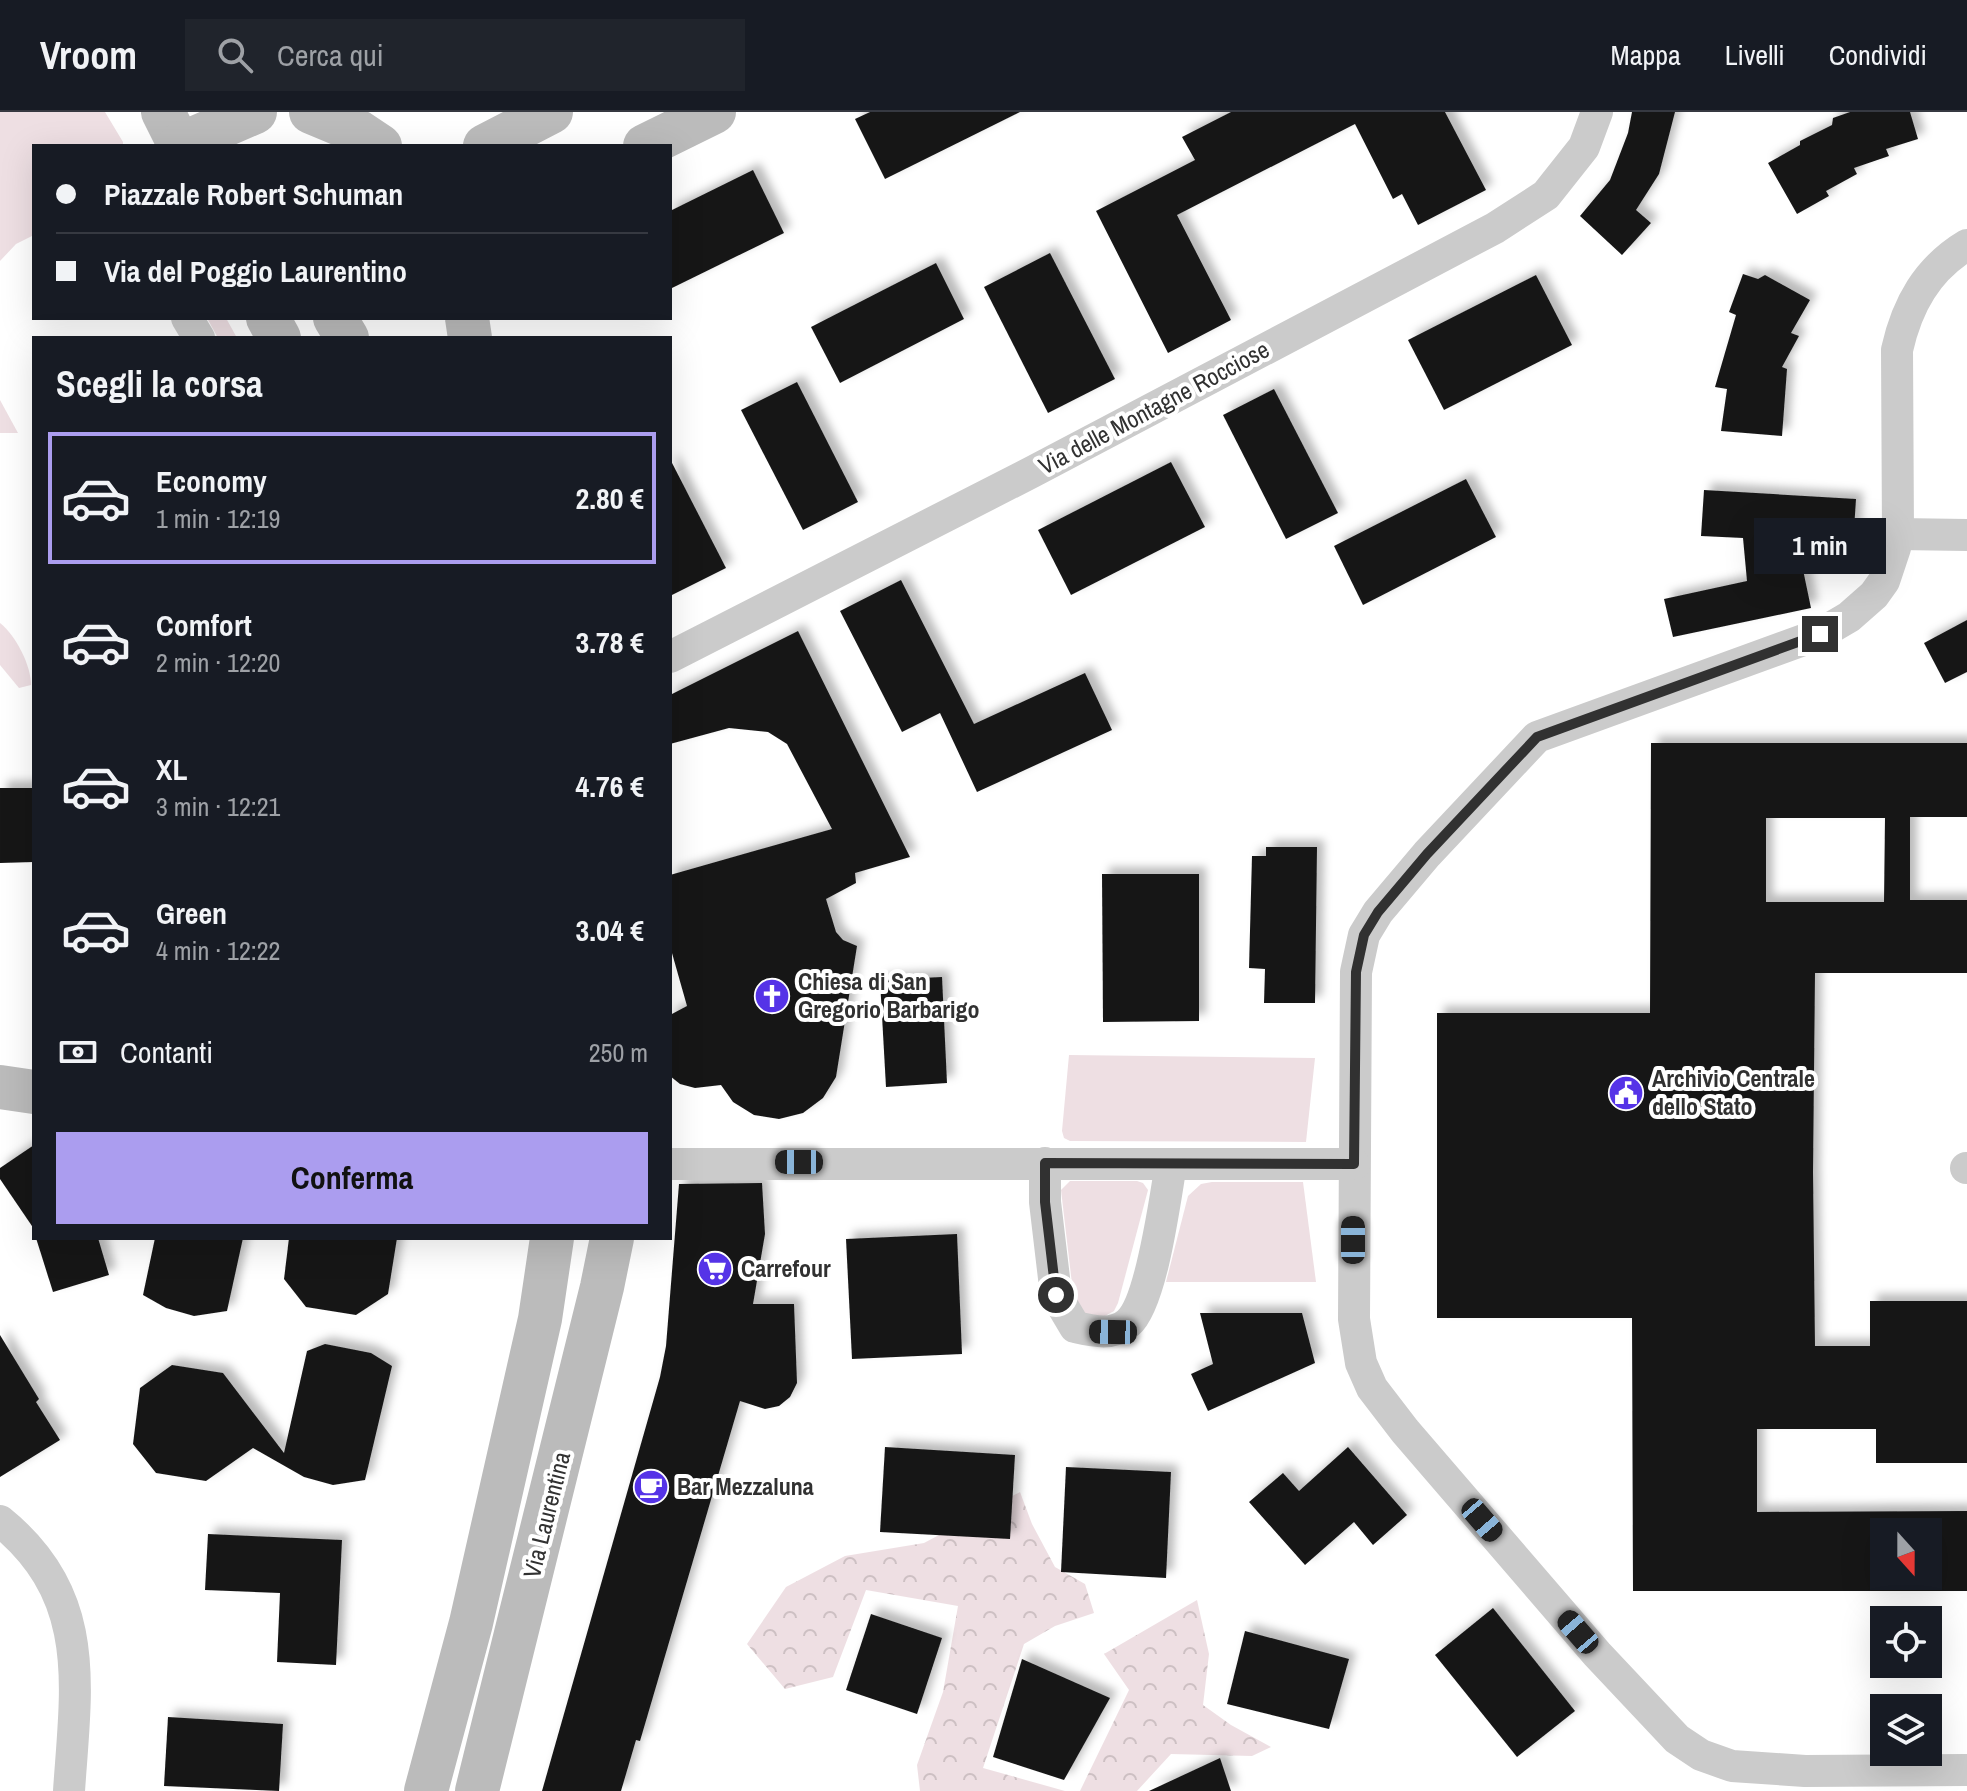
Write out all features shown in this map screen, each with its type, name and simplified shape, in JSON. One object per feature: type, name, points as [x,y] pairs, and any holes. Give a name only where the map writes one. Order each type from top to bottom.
[{"type":"main road","points":[[163,112],[178,144]]},
{"type":"main road","points":[[311,112],[359,132],[377,144]]},
{"type":"main road","points":[[489,144],[551,112]]},
{"type":"main road","points":[[649,144],[714,112]]},
{"type":"main road","points":[[184,144],[236,123]]},
{"type":"main road","points":[[0,1087],[32,1092]]},
{"type":"main road","name":"Via Laurentina","points":[[426,1791],[471,1623],[540,1319],[552,1240]]},
{"type":"main road","name":"Via Laurentina","points":[[477,1791],[612,1240]]},
{"type":"street","name":"Via delle Montagne Rocciose","points":[[672,656],[1019,479],[1495,228],[1546,195],[1584,147],[1597,112]]},
{"type":"street","points":[[1967,245],[1942,262],[1928,278],[1917,292],[1903,323],[1897,350],[1898,534],[1884,581],[1856,612],[1820,634],[1537,737],[1427,854],[1378,912],[1364,935],[1356,972],[1354,1164],[1354,1319],[1361,1363],[1367,1379],[1405,1431],[1597,1654],[1677,1739],[1714,1761],[1732,1766],[1805,1771],[1967,1770]]},
{"type":"street","points":[[1898,534],[1967,535]]},
{"type":"street","points":[[1045,1163],[1045,1202],[1056,1295],[1075,1327],[1113,1332],[1129,1322],[1146,1292],[1171,1164]]},
{"type":"street","points":[[672,1164],[1354,1164]]},
{"type":"street","points":[[0,1521],[29,1547],[44,1566],[69,1627],[75,1652],[76,1681],[69,1791]]},
{"type":"green space","points":[[0,112],[105,112],[123,144],[32,144],[32,236],[16,244],[0,261]]},
{"type":"green space","points":[[208,320],[227,320],[236,336],[217,336]]},
{"type":"green space","points":[[0,400],[18,433],[0,433]]},
{"type":"green space","points":[[0,623],[22,651],[31,685],[19,688],[0,665]]},
{"type":"green space","points":[[1069,1055],[1315,1058],[1306,1142],[1070,1141],[1064,1138],[1062,1131]]},
{"type":"green space","points":[[1070,1181],[1137,1181],[1148,1190],[1118,1303],[1114,1311],[1103,1317],[1085,1315],[1074,1301],[1061,1190]]},
{"type":"green space","points":[[1303,1182],[1316,1282],[1166,1282],[1188,1196],[1201,1184]]},
{"type":"green space","points":[[1020,1492],[1032,1524],[1055,1567],[1085,1584],[1094,1613],[1055,1626],[1024,1644],[983,1768],[1065,1791],[920,1791],[917,1765],[943,1692],[958,1606],[866,1590],[833,1677],[785,1689],[747,1644],[786,1587],[845,1556],[924,1543]]},
{"type":"green space","points":[[1197,1600],[1209,1654],[1203,1705],[1271,1747],[1252,1756],[1171,1754],[1137,1791],[1080,1791],[1129,1690],[1104,1654]]},
{"type":"building","points":[[870,112],[1020,112],[885,179],[855,119]]},
{"type":"building","points":[[1231,112],[1445,112],[1486,190],[1418,225],[1402,194],[1393,199],[1355,124],[1177,215],[1231,320],[1168,353],[1096,211],[1195,160],[1182,137]]},
{"type":"building","points":[[1632,112],[1675,112],[1659,174],[1636,210],[1651,223],[1622,255],[1580,216],[1610,180],[1628,133]]},
{"type":"building","points":[[1850,112],[1910,112],[1918,139],[1886,149],[1889,156],[1854,168],[1857,174],[1826,191],[1829,196],[1797,214],[1768,163],[1800,145],[1800,141],[1832,125],[1833,118]]},
{"type":"building","points":[[753,170],[784,233],[672,288],[672,210]]},
{"type":"building","points":[[1050,253],[1115,379],[1048,413],[984,287]]},
{"type":"building","points":[[936,263],[964,319],[840,383],[811,327]]},
{"type":"building","points":[[1743,274],[1758,279],[1765,275],[1810,300],[1791,333],[1799,336],[1782,367],[1787,369],[1782,436],[1721,431],[1727,389],[1715,387],[1736,315],[1729,312]]},
{"type":"building","points":[[1536,275],[1572,345],[1444,410],[1408,340]]},
{"type":"building","points":[[797,382],[858,502],[803,530],[741,410]]},
{"type":"building","points":[[1274,389],[1338,513],[1286,539],[1223,415]]},
{"type":"building","points":[[1171,462],[1205,527],[1071,595],[1038,530]]},
{"type":"building","points":[[672,463],[726,568],[672,595]]},
{"type":"building","points":[[1466,479],[1496,537],[1363,605],[1334,546]]},
{"type":"building","points":[[1704,490],[1856,499],[1853,545],[1797,541],[1811,608],[1673,637],[1664,599],[1747,581],[1743,538],[1701,536]]},
{"type":"building","points":[[901,580],[974,724],[1085,673],[1112,730],[977,792],[940,713],[902,732],[840,611]]},
{"type":"building","points":[[1967,620],[1967,672],[1945,683],[1924,643]]},
{"type":"building","points":[[798,631],[910,857],[855,873],[856,883],[826,899],[836,932],[843,940],[857,946],[836,1077],[823,1098],[803,1113],[779,1119],[754,1115],[733,1102],[721,1085],[695,1088],[680,1084],[672,1078],[672,1014],[687,1006],[672,953],[672,874],[832,829],[787,744],[768,732],[729,728],[672,743],[672,694]]},
{"type":"building","points":[[1651,743],[1967,743],[1967,817],[1910,817],[1910,900],[1967,900],[1967,973],[1815,973],[1813,1172],[1815,1346],[1870,1346],[1870,1301],[1967,1301],[1967,1463],[1876,1463],[1876,1429],[1757,1429],[1757,1512],[1967,1511],[1967,1591],[1633,1591],[1632,1318],[1437,1318],[1437,1013],[1650,1013]],"holes":[[[1766,818],[1885,818],[1884,902],[1766,902]]]},
{"type":"building","points":[[0,788],[32,788],[32,862],[0,863]]},
{"type":"building","points":[[1266,847],[1317,847],[1315,1003],[1264,1003],[1265,969],[1249,968],[1252,856],[1266,856]]},
{"type":"building","points":[[1102,874],[1199,874],[1199,1021],[1103,1022]]},
{"type":"building","points":[[942,977],[947,1083],[886,1087],[880,980]]},
{"type":"building","points":[[32,1146],[32,1226],[0,1179],[0,1168]]},
{"type":"building","points":[[762,1183],[765,1234],[753,1304],[794,1304],[797,1383],[790,1397],[779,1406],[765,1409],[740,1401],[640,1741],[636,1740],[621,1791],[542,1791],[660,1377],[666,1346],[679,1184]]},
{"type":"building","points":[[957,1234],[962,1354],[852,1359],[846,1239]]},
{"type":"building","points":[[37,1240],[99,1240],[109,1275],[53,1292]]},
{"type":"building","points":[[155,1240],[243,1240],[227,1311],[194,1316],[166,1308],[143,1295]]},
{"type":"building","points":[[289,1240],[397,1240],[388,1294],[356,1315],[306,1307],[284,1279]]},
{"type":"building","points":[[1200,1313],[1302,1313],[1315,1363],[1208,1411],[1191,1374],[1213,1364]]},
{"type":"building","points":[[0,1335],[60,1440],[0,1477]]},
{"type":"building","points":[[325,1344],[371,1353],[392,1366],[365,1480],[333,1485],[304,1477],[253,1448],[206,1481],[156,1473],[133,1444],[140,1388],[172,1365],[223,1373],[284,1453],[307,1351]]},
{"type":"building","points":[[885,1447],[1015,1455],[1010,1539],[880,1532]]},
{"type":"building","points":[[1348,1447],[1407,1515],[1373,1545],[1354,1522],[1305,1565],[1249,1502],[1283,1473],[1299,1491]]},
{"type":"building","points":[[1066,1467],[1171,1472],[1166,1578],[1061,1572]]},
{"type":"building","points":[[208,1534],[342,1540],[336,1665],[277,1662],[280,1593],[205,1590]]},
{"type":"building","points":[[1493,1608],[1575,1711],[1517,1757],[1435,1655]]},
{"type":"building","points":[[871,1614],[942,1638],[917,1714],[846,1690]]},
{"type":"building","points":[[1245,1631],[1349,1659],[1329,1729],[1227,1704]]},
{"type":"building","points":[[1022,1659],[1110,1698],[1064,1780],[993,1757]]},
{"type":"building","points":[[168,1717],[283,1724],[279,1791],[164,1786]]},
{"type":"building","points":[[1220,1758],[1231,1791],[1149,1791]]},
{"type":"place","name":"Chiesa di San Gregorio Barbarigo","points":[[772,996]]},
{"type":"place","name":"Archivio Centrale dello Stato","points":[[1626,1093]]},
{"type":"place","name":"Carrefour","points":[[715,1269]]},
{"type":"place","name":"Bar Mezzaluna","points":[[651,1487]]},
{"type":"route","points":[[1056,1295],[1045,1202],[1045,1163],[1354,1164],[1356,972],[1364,935],[1378,912],[1427,854],[1537,737],[1820,634]]}]
